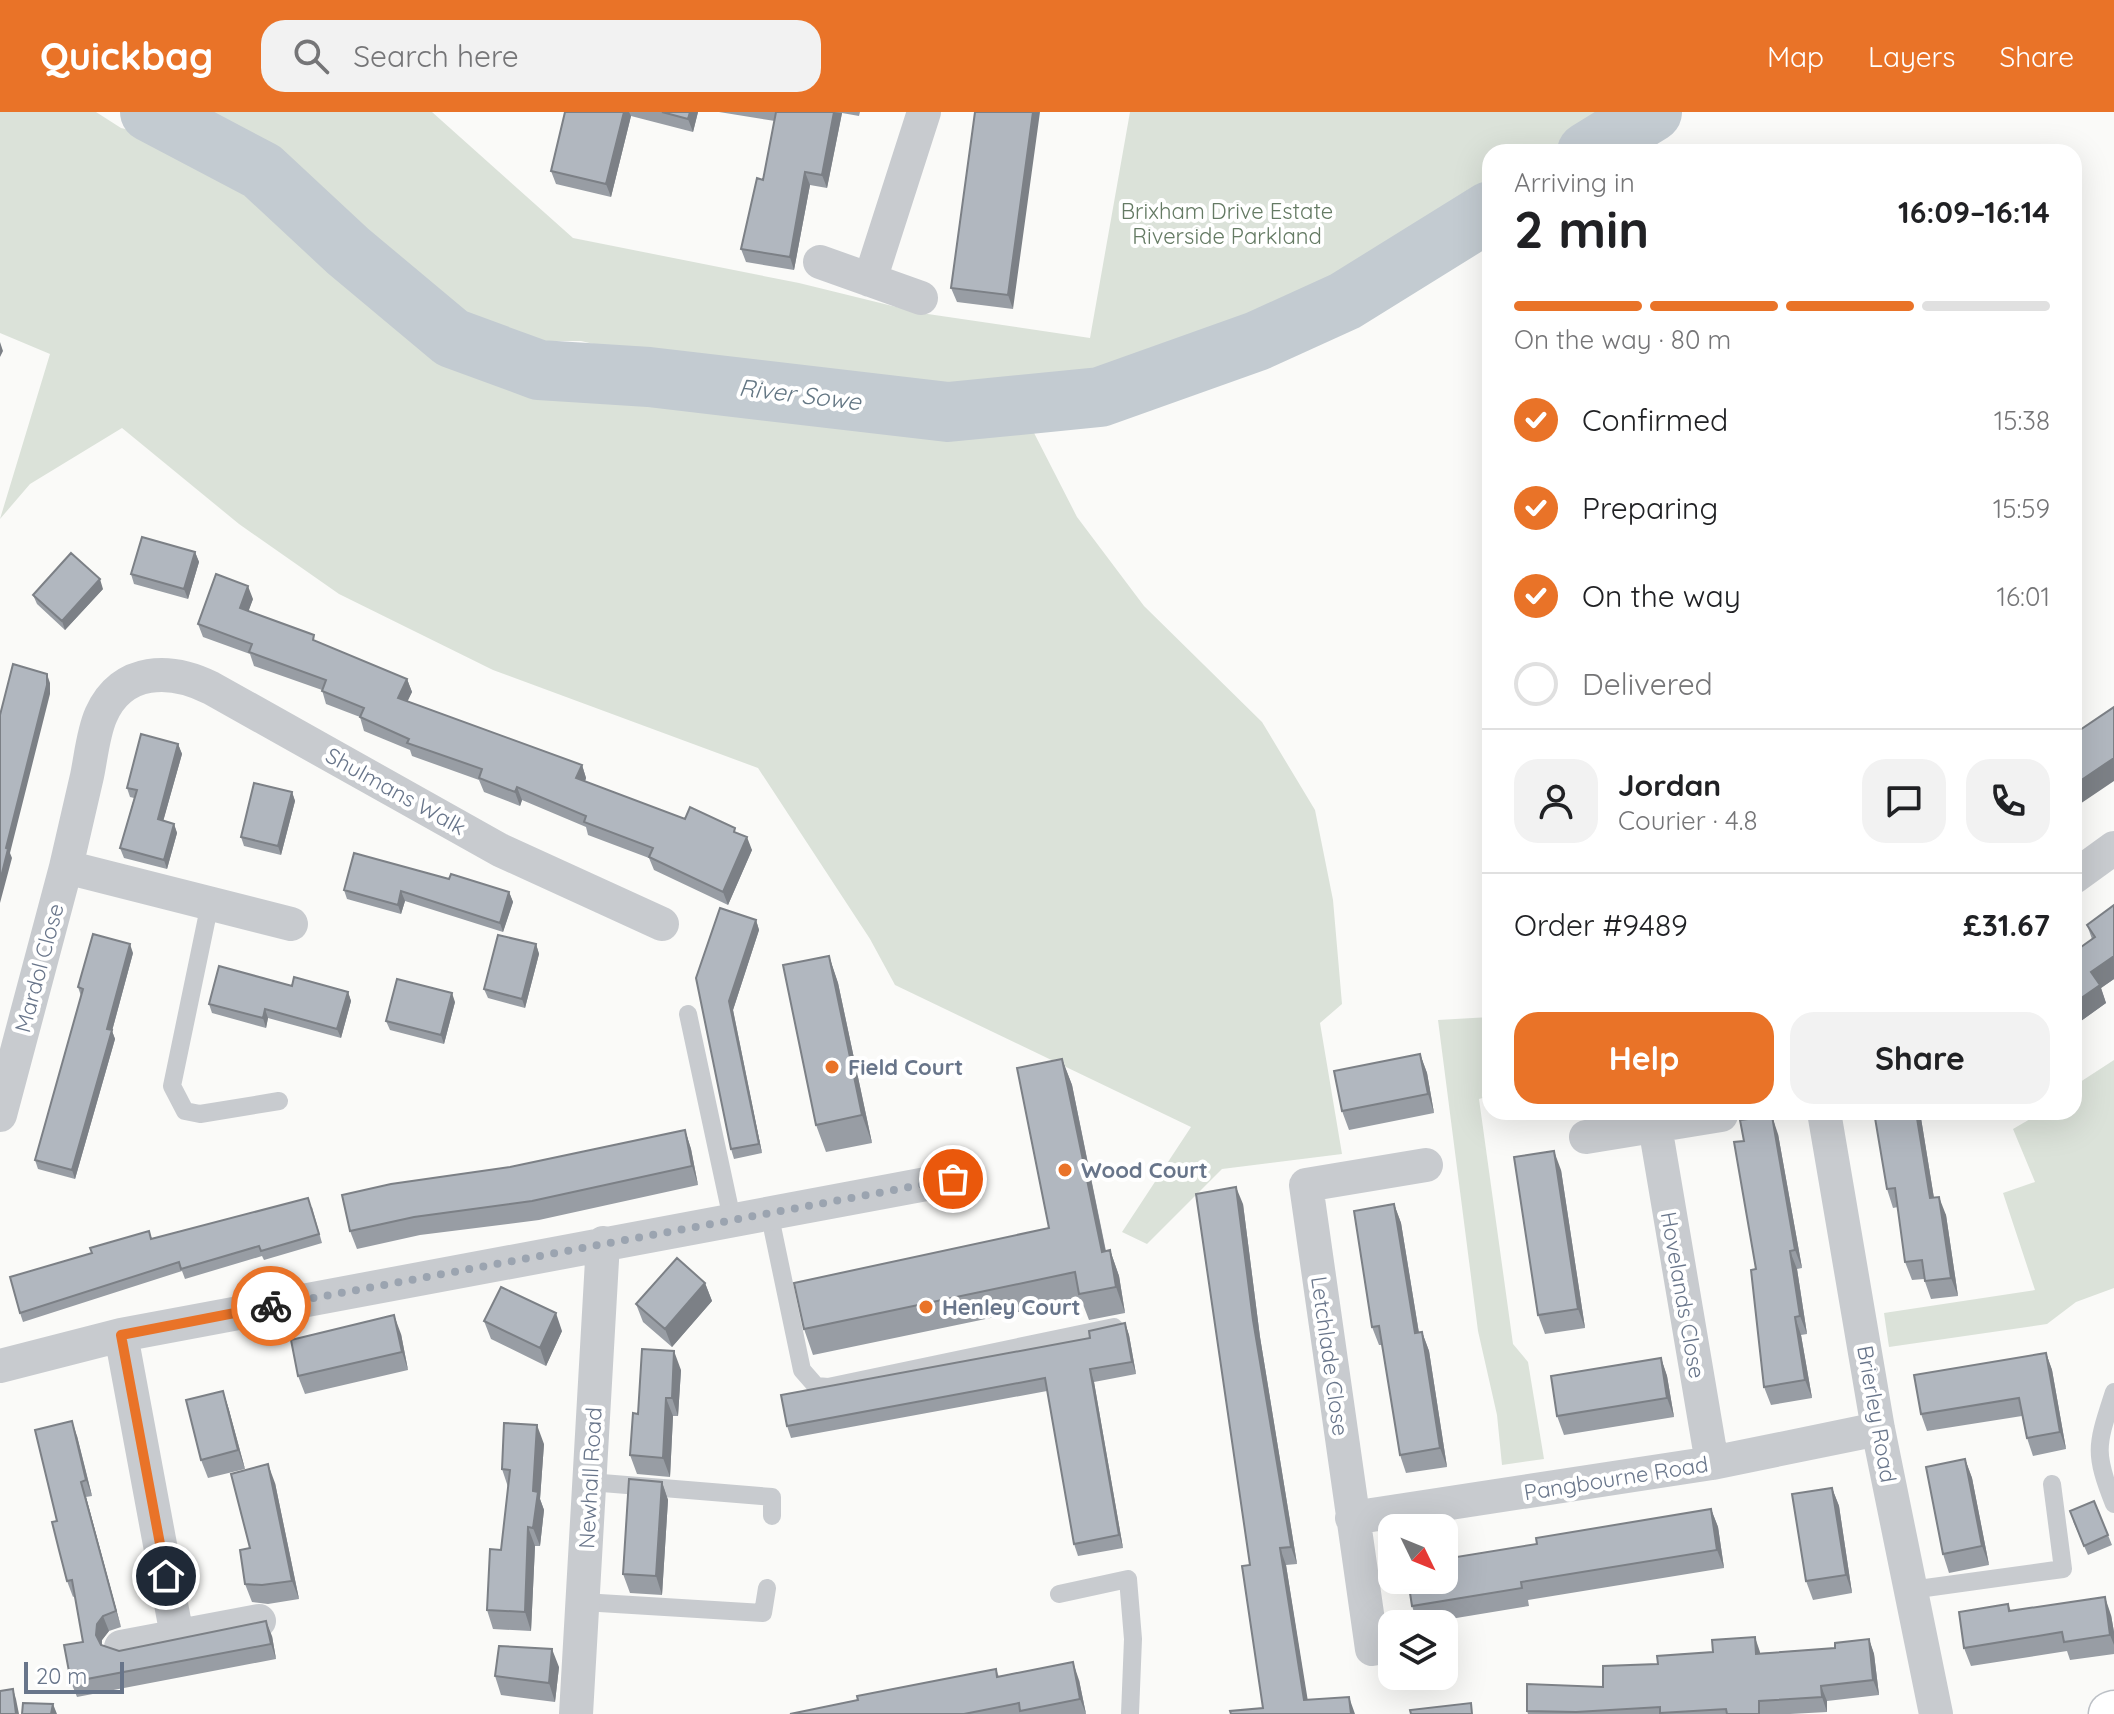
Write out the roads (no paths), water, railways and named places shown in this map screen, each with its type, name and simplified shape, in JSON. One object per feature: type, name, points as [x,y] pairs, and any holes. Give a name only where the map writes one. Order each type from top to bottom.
[{"type":"street","points":[[870,280],[924,112]]},
{"type":"street","points":[[820,262],[921,298]]},
{"type":"street","name":"Shulmans Walk","points":[[129,681],[148,674],[193,679],[500,850],[662,924]]},
{"type":"street","name":"Mardol Close","points":[[0,1115],[66,867],[101,714],[129,681]]},
{"type":"street","points":[[2082,871],[2114,848]]},
{"type":"street","points":[[66,867],[291,924]]},
{"type":"street","points":[[1586,1137],[1691,1120]]},
{"type":"street","name":"Brierley Road","points":[[1825,1120],[1878,1429],[1936,1714]]},
{"type":"street","name":"Hovelands Close","points":[[1655,1126],[1712,1463]]},
{"type":"street","name":"Letchlade Close","points":[[1372,1649],[1306,1185],[1426,1165]]},
{"type":"street","points":[[0,1366],[121,1335],[953,1179]]},
{"type":"street","name":"Newhall Road","points":[[576,1714],[572,1655],[583,1602],[603,1243]]},
{"type":"street","points":[[121,1335],[177,1636]]},
{"type":"street","name":"Pangbourne Road","points":[[1352,1518],[1712,1463],[1878,1429]]},
{"type":"street","points":[[121,1647],[259,1621]]},
{"type":"lane","points":[[210,903],[172,1086],[177,1101],[185,1111],[200,1114],[279,1101]]},
{"type":"lane","points":[[688,1014],[732,1219]]},
{"type":"lane","points":[[769,1212],[802,1370],[816,1386],[828,1387],[1124,1325]]},
{"type":"lane","points":[[2114,1392],[2097,1444],[2099,1467],[2114,1504]]},
{"type":"lane","points":[[590,1482],[772,1497],[772,1516]]},
{"type":"lane","points":[[1911,1590],[2063,1569],[2052,1484]]},
{"type":"lane","points":[[1059,1594],[1128,1579],[1133,1639],[1130,1714]]},
{"type":"lane","points":[[583,1602],[763,1613],[767,1588]]},
{"type":"waterway","name":"River Sowe","points":[[150,112],[262,171],[348,251],[452,338],[539,370],[649,377],[948,412],[1100,397],[1257,341],[1345,301],[1482,216]]},
{"type":"waterway","name":"River Sowe","points":[[1600,144],[1652,112]]},
{"type":"place","name":"Field Court","points":[[832,1067]]},
{"type":"place","name":"Wood Court","points":[[1065,1170]]},
{"type":"place","name":"Henley Court","points":[[926,1307]]},
{"type":"park label","name":"Brixham Drive Estate Riverside Parkland","points":[[1227,224]]}]
